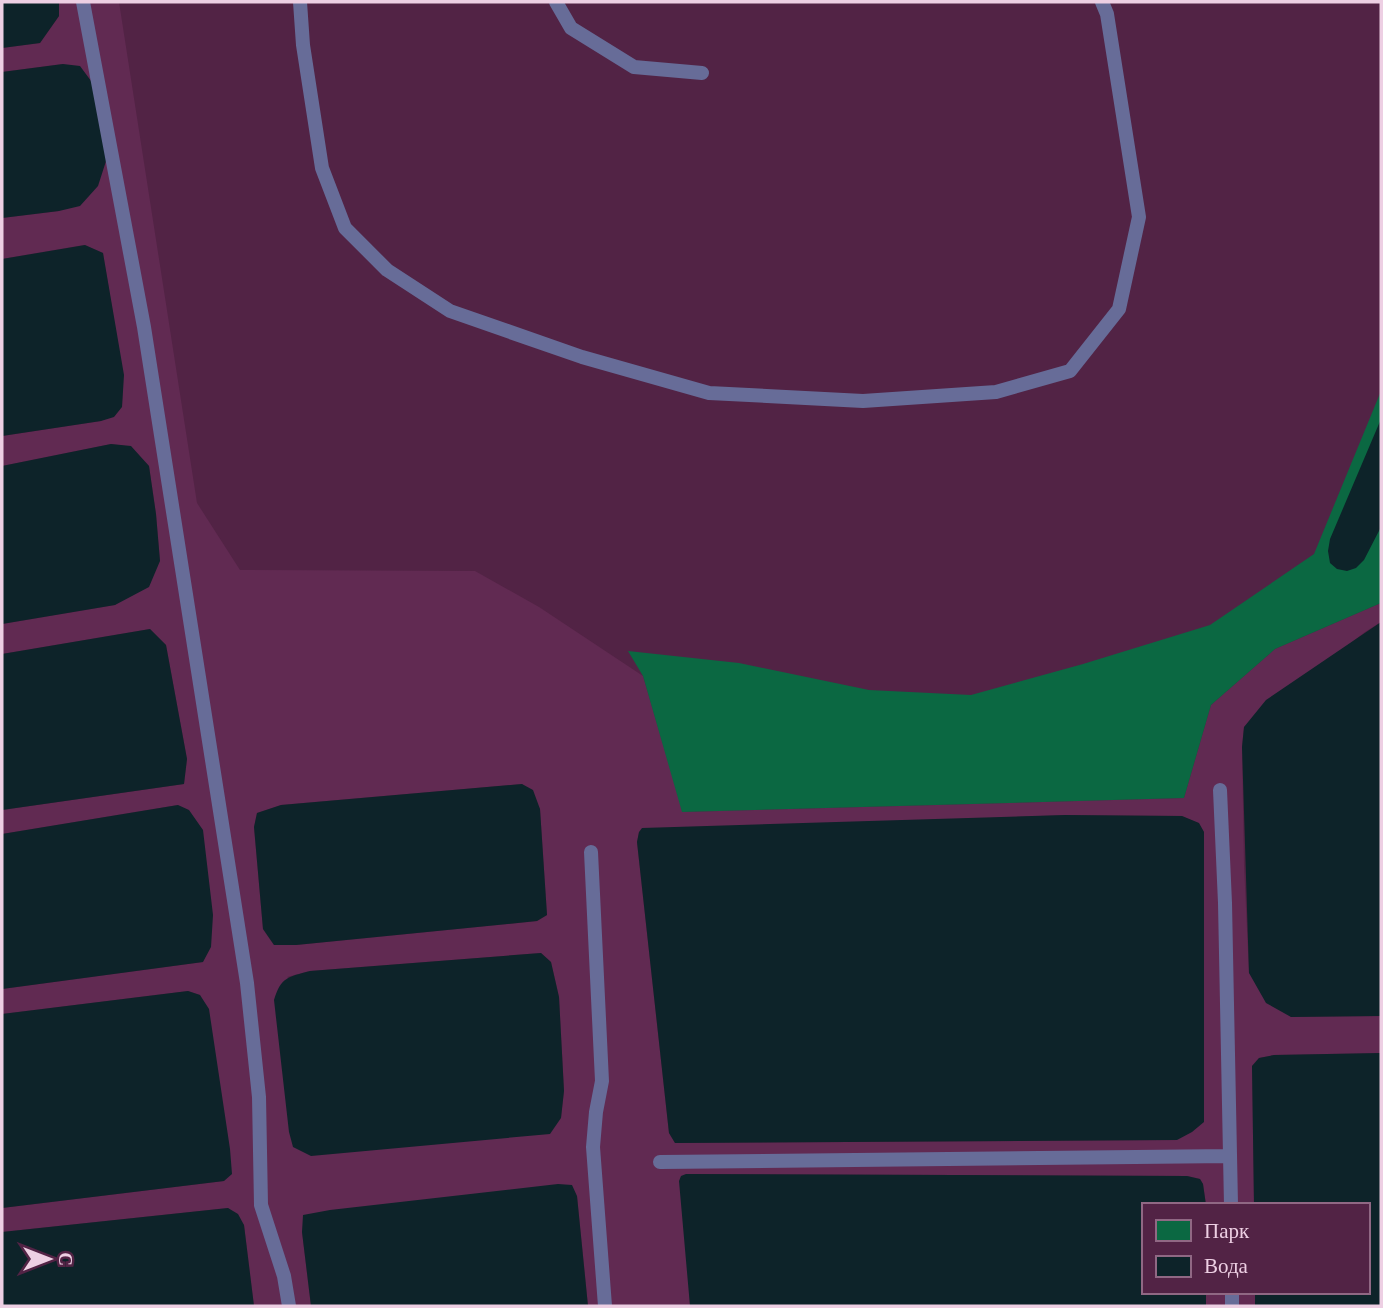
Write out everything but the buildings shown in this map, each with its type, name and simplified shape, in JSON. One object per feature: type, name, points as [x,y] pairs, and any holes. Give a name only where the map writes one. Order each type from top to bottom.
[{"type":"lane","points":[[83,2],[144,327],[247,983],[259,1097],[261,1205],[284,1276],[289,1306]]},
{"type":"lane","points":[[300,2],[303,45],[322,168],[345,228],[387,270],[450,311],[582,357],[709,393],[863,401],[996,392],[1070,371],[1119,309],[1139,218],[1107,14],[1102,2]]},
{"type":"lane","points":[[556,2],[571,28],[634,67],[702,73]]},
{"type":"lane","points":[[1220,790],[1231,1203]]},
{"type":"lane","points":[[591,852],[602,1081],[593,1147],[605,1306]]},
{"type":"lane","points":[[660,1162],[1230,1156]]},
{"type":"shaded area","points":[[59,2],[119,2],[197,503],[240,570],[475,571],[539,607],[643,676],[683,812],[1184,798],[1211,705],[1275,649],[1381,603],[1381,622],[1244,727],[1244,865],[1249,973],[1291,1017],[1381,1016],[1381,1053],[1274,1055],[1259,1058],[1252,1066],[1254,1203],[1206,1203],[1200,1179],[1187,1176],[686,1174],[690,1306],[588,1306],[577,1196],[302,1232],[311,1306],[254,1306],[244,1225],[228,1208],[2,1232],[2,1208],[224,1181],[200,995],[188,991],[2,1014],[2,989],[203,962],[178,805],[2,834],[2,810],[184,784],[187,759],[166,645],[150,629],[2,654],[2,624],[115,605],[160,561],[149,466],[131,447],[111,444],[2,466],[2,436],[101,421],[122,406],[123,375],[103,253],[84,245],[2,259],[2,218],[59,211],[63,64],[2,72],[2,48],[40,43],[59,16]],"holes":[[[522,784],[540,809],[547,915],[537,921],[296,945],[274,945],[263,929],[254,827],[257,813],[281,805]],[[1065,815],[1182,816],[1198,823],[1204,832],[1176,1140],[675,1143],[669,1133],[637,842],[639,832]],[[541,953],[551,962],[559,997],[564,1090],[561,1117],[287,977],[310,971]]]},
{"type":"shaded area","points":[[1206,1294],[1255,1294],[1255,1306],[1206,1306]]},
{"type":"green space","points":[[1381,391],[1381,603],[1275,649],[1211,705],[1184,798],[682,812],[643,676],[628,651],[739,663],[869,690],[971,695],[1210,625],[1314,554]]},
{"type":"water","points":[[2,2],[59,2],[59,16],[40,43],[2,48]]},
{"type":"water","points":[[63,64],[80,66],[94,85],[107,158],[98,186],[80,206],[2,218],[2,72]]},
{"type":"water","points":[[85,245],[103,253],[124,375],[122,407],[114,417],[101,421],[2,436],[2,259]]},
{"type":"water","points":[[1381,419],[1381,527],[1364,560],[1356,568],[1347,571],[1337,569],[1330,563],[1330,539]]},
{"type":"water","points":[[111,444],[131,446],[149,466],[160,561],[149,587],[115,605],[2,624],[2,466]]},
{"type":"water","points":[[1381,622],[1381,1016],[1291,1017],[1266,1003],[1249,973],[1242,747],[1244,727],[1266,700]]},
{"type":"water","points":[[150,629],[166,645],[187,759],[184,784],[2,810],[2,654]]},
{"type":"water","points":[[522,784],[533,790],[540,809],[547,915],[537,921],[296,945],[274,945],[263,929],[254,827],[257,813],[281,805]]},
{"type":"water","points":[[178,805],[189,810],[203,830],[213,915],[211,947],[203,962],[2,989],[2,834]]},
{"type":"water","points":[[1065,815],[1182,816],[1199,823],[1204,832],[1204,1122],[1177,1140],[675,1143],[669,1133],[637,842],[642,828]]},
{"type":"water","points":[[541,953],[551,962],[559,997],[564,1091],[561,1118],[550,1134],[311,1156],[293,1147],[274,1000],[279,987],[286,979],[310,971]]},
{"type":"water","points":[[188,991],[200,995],[209,1009],[232,1174],[224,1181],[2,1208],[2,1014]]},
{"type":"water","points":[[1381,1053],[1381,1306],[1255,1306],[1255,1294],[1369,1294],[1369,1203],[1254,1203],[1252,1066],[1259,1058],[1274,1055]]},
{"type":"water","points":[[681,1176],[1187,1176],[1200,1179],[1206,1203],[1142,1203],[1142,1294],[1206,1294],[1206,1306],[690,1306],[679,1181]]},
{"type":"water","points":[[558,1184],[572,1185],[577,1196],[588,1306],[311,1306],[302,1232],[303,1215]]},
{"type":"water","points":[[228,1208],[238,1214],[244,1225],[254,1306],[2,1306],[2,1232]]}]
